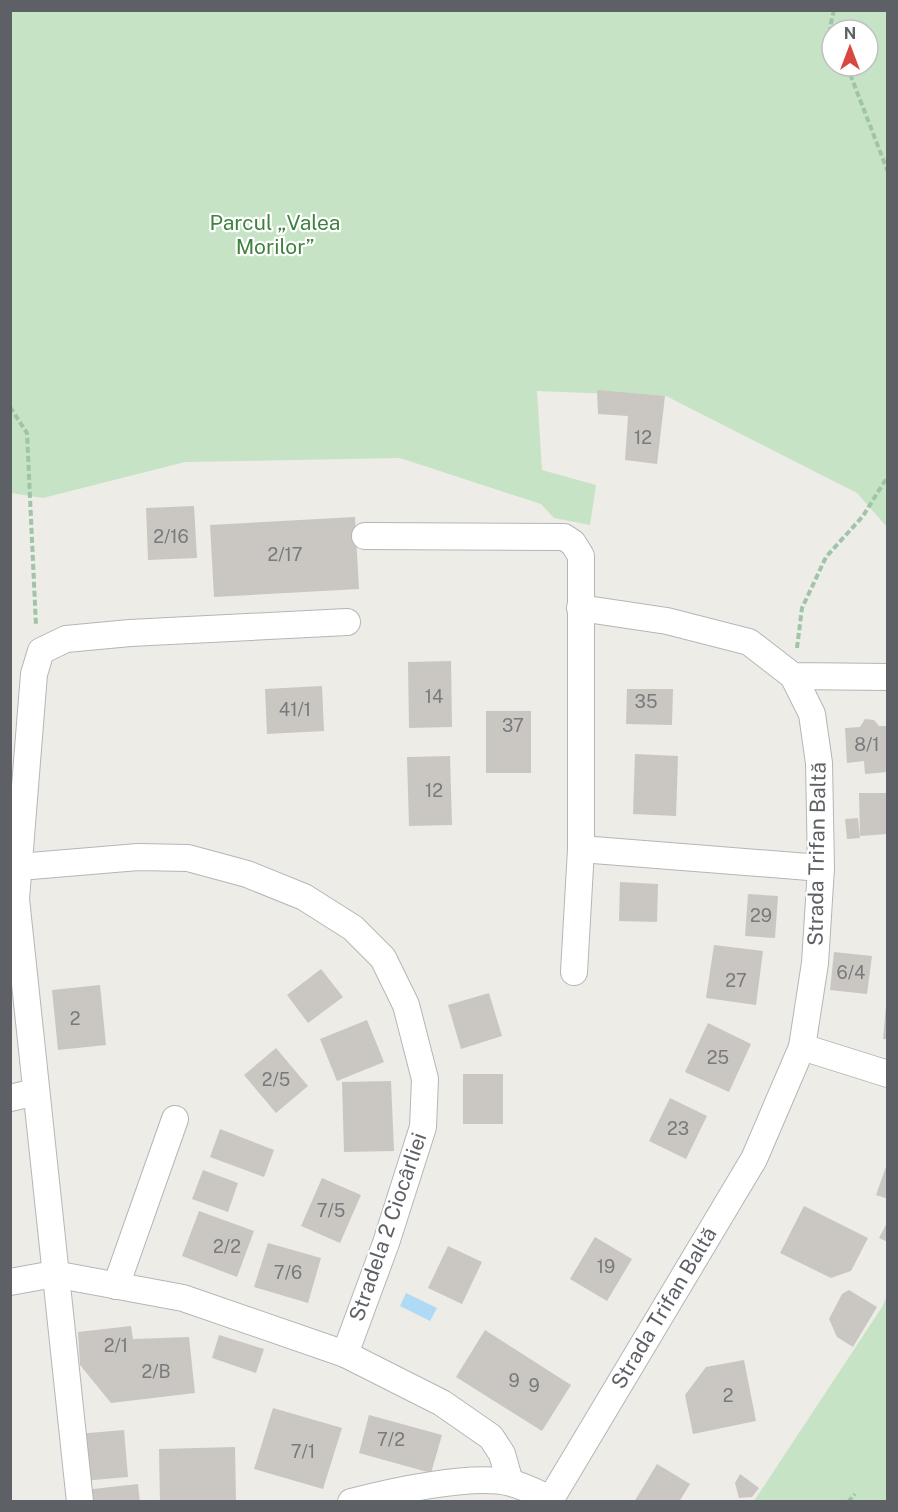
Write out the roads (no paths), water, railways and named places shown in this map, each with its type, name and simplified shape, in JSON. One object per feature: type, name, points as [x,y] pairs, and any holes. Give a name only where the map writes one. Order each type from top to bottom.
[{"type":"street","points":[[365,536],[564,537],[573,543],[581,556],[581,849],[574,972]]},
{"type":"street","points":[[580,608],[667,621],[749,642],[793,676],[888,677]]},
{"type":"street","points":[[80,1502],[13,899],[19,867],[34,674],[41,651],[66,639],[347,622]]},
{"type":"street","name":"Strada Trifan Baltă","points":[[549,1500],[753,1159],[802,1047],[815,963],[821,868],[819,763],[812,714],[793,676]]},
{"type":"street","points":[[581,849],[821,868]]},
{"type":"street","name":"Stradela 2 Ciocârliei","points":[[19,867],[138,857],[188,858],[247,874],[304,897],[353,928],[383,958],[406,1005],[425,1078],[423,1127],[386,1243],[345,1354]]},
{"type":"street","points":[[802,1047],[888,1074]]},
{"type":"street","points":[[10,1098],[36,1092]]},
{"type":"street","points":[[116,1286],[175,1119]]},
{"type":"street","points":[[10,1282],[54,1274],[183,1298],[345,1354],[442,1403],[491,1437],[502,1454],[510,1482]]},
{"type":"street","points":[[351,1502],[433,1485],[485,1481],[510,1482],[549,1500]]},
{"type":"water","points":[[406,1293],[437,1308],[430,1321],[400,1306]]},
{"type":"park label","name":"Parcul „Valea Morilor”","points":[[275,235]]}]
